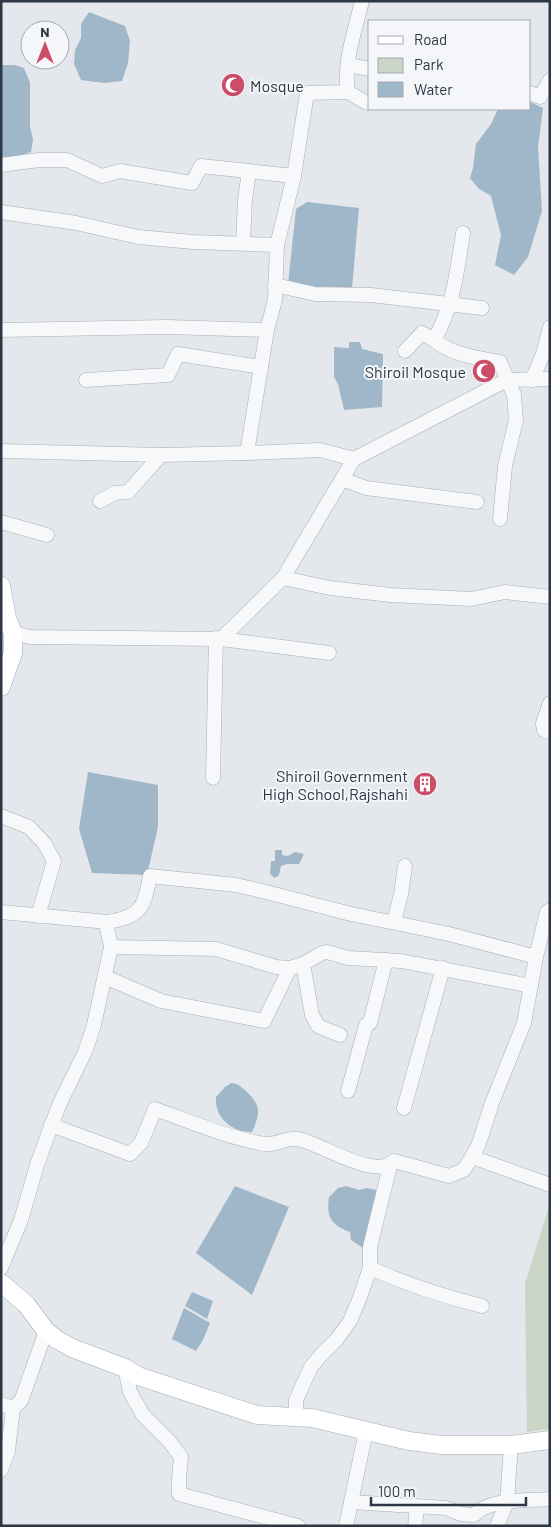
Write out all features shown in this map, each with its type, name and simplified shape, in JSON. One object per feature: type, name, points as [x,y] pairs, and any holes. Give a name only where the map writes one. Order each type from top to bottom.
[{"type":"main road","points":[[1,586],[13,652],[1,687]]},
{"type":"main road","points":[[1,1283],[26,1304],[46,1331],[72,1348],[125,1368],[138,1376],[257,1416],[312,1418],[409,1441],[442,1446],[511,1445],[550,1440]]},
{"type":"street","points":[[348,92],[346,82],[348,65],[362,1]]},
{"type":"street","points":[[348,65],[368,69]]},
{"type":"street","points":[[531,93],[540,97],[550,80]]},
{"type":"street","points":[[247,453],[267,330],[275,300],[277,245],[294,176],[307,93],[348,92],[367,104]]},
{"type":"street","points":[[1,165],[38,160],[67,160],[102,176],[120,171],[192,183],[201,166],[294,176]]},
{"type":"street","points":[[243,243],[245,200],[249,171]]},
{"type":"street","points":[[1,212],[76,223],[138,237],[193,242],[277,245]]},
{"type":"street","points":[[434,340],[444,323],[454,292],[463,233]]},
{"type":"street","points":[[275,285],[316,294],[371,295],[482,308]]},
{"type":"street","points":[[1,330],[168,326],[267,330]]},
{"type":"street","points":[[532,380],[543,354],[550,326]]},
{"type":"street","points":[[405,350],[422,333],[439,344],[470,357],[500,362],[514,395],[516,420],[505,466],[500,519]]},
{"type":"street","points":[[86,380],[168,375],[178,354],[261,367]]},
{"type":"street","points":[[213,778],[218,639],[283,578],[354,459],[507,380],[550,379]]},
{"type":"street","points":[[1,451],[161,455],[320,450],[354,459]]},
{"type":"street","points":[[100,501],[115,493],[128,492],[161,455]]},
{"type":"street","points":[[342,479],[366,488],[477,502]]},
{"type":"street","points":[[1,522],[46,535]]},
{"type":"street","points":[[283,578],[330,588],[390,595],[471,599],[505,592],[550,597]]},
{"type":"street","points":[[7,623],[30,637],[218,639],[329,653]]},
{"type":"street","points":[[550,703],[543,722],[544,730],[550,732]]},
{"type":"street","points":[[1,816],[29,827],[44,843],[54,861],[38,916]]},
{"type":"street","points":[[394,922],[405,866]]},
{"type":"street","points":[[1,912],[108,922],[127,917],[143,906],[150,876],[236,885],[351,914],[467,938],[536,957]]},
{"type":"street","points":[[296,1418],[296,1400],[311,1367],[320,1354],[337,1339],[350,1321],[370,1268],[370,1247],[390,1166],[394,1161],[449,1176],[464,1170],[478,1146],[492,1103],[524,1023],[536,957],[547,912],[550,910]]},
{"type":"street","points":[[1,1268],[21,1220],[51,1125],[85,1052],[94,1025],[112,947],[107,928],[108,922]]},
{"type":"street","points":[[112,947],[216,949],[276,967],[296,966],[327,952],[348,958],[386,960],[443,968],[531,986]]},
{"type":"street","points":[[348,1091],[366,1025],[370,1023],[386,960]]},
{"type":"street","points":[[105,977],[161,1001],[264,1021],[296,966]]},
{"type":"street","points":[[296,966],[312,1015],[318,1026],[340,1034]]},
{"type":"street","points":[[404,1108],[443,968]]},
{"type":"street","points":[[51,1125],[130,1154],[141,1143],[155,1109],[233,1136],[275,1145],[286,1140],[296,1139],[367,1165],[379,1168],[390,1166]]},
{"type":"street","points":[[472,1157],[550,1185]]},
{"type":"street","points":[[370,1268],[407,1285],[482,1306]]},
{"type":"street","points":[[2,1466],[8,1451],[7,1406],[21,1401],[46,1331]]},
{"type":"street","points":[[125,1368],[130,1392],[143,1416],[170,1442],[181,1457],[179,1494],[298,1526]]},
{"type":"street","points":[[346,1526],[366,1430]]},
{"type":"street","points":[[497,1526],[507,1502],[511,1445]]},
{"type":"street","points":[[351,1502],[446,1508],[462,1514],[474,1515],[480,1509],[507,1502],[550,1499]]},
{"type":"street","points":[[415,1526],[417,1507]]},
{"type":"green space","points":[[550,1203],[550,1429],[527,1432],[525,1284]]},
{"type":"water","points":[[89,12],[125,26],[130,41],[128,63],[122,81],[104,83],[81,80],[74,64],[75,50],[81,38],[81,24]]},
{"type":"water","points":[[1,65],[15,65],[20,67],[20,70],[25,70],[30,83],[30,126],[33,140],[31,152],[5,161],[1,159]]},
{"type":"water","points":[[531,102],[543,108],[538,147],[542,211],[528,257],[514,275],[495,265],[501,235],[491,196],[478,188],[470,178],[476,144],[491,124],[498,110],[531,110]]},
{"type":"water","points":[[307,202],[359,208],[352,289],[337,294],[288,284],[296,209]]},
{"type":"water","points":[[349,342],[360,342],[362,349],[383,354],[382,407],[344,410],[338,384],[334,377],[334,347],[349,348]]},
{"type":"water","points":[[88,772],[158,785],[158,827],[147,875],[92,873],[79,829]]},
{"type":"water","points":[[275,850],[282,850],[282,855],[288,856],[295,852],[304,854],[299,864],[281,866],[279,875],[275,878],[270,874],[271,861],[275,861]]},
{"type":"water","points":[[231,1083],[237,1084],[245,1090],[257,1105],[258,1114],[252,1132],[245,1132],[232,1127],[226,1123],[218,1111],[216,1097]]},
{"type":"water","points":[[235,1186],[289,1207],[252,1295],[196,1253]]},
{"type":"water","points":[[346,1186],[359,1190],[367,1188],[376,1190],[379,1195],[366,1250],[351,1240],[350,1232],[334,1223],[329,1215],[329,1197],[338,1188]]},
{"type":"water","points":[[192,1292],[213,1301],[207,1319],[185,1306]]},
{"type":"water","points":[[184,1308],[210,1323],[196,1351],[172,1339]]},
{"type":"place","name":"Mosque","points":[[233,85]]},
{"type":"place","name":"Shiroil Mosque","points":[[484,371]]},
{"type":"place","name":"Shiroil Government High School,Rajshahi","points":[[425,784]]}]
